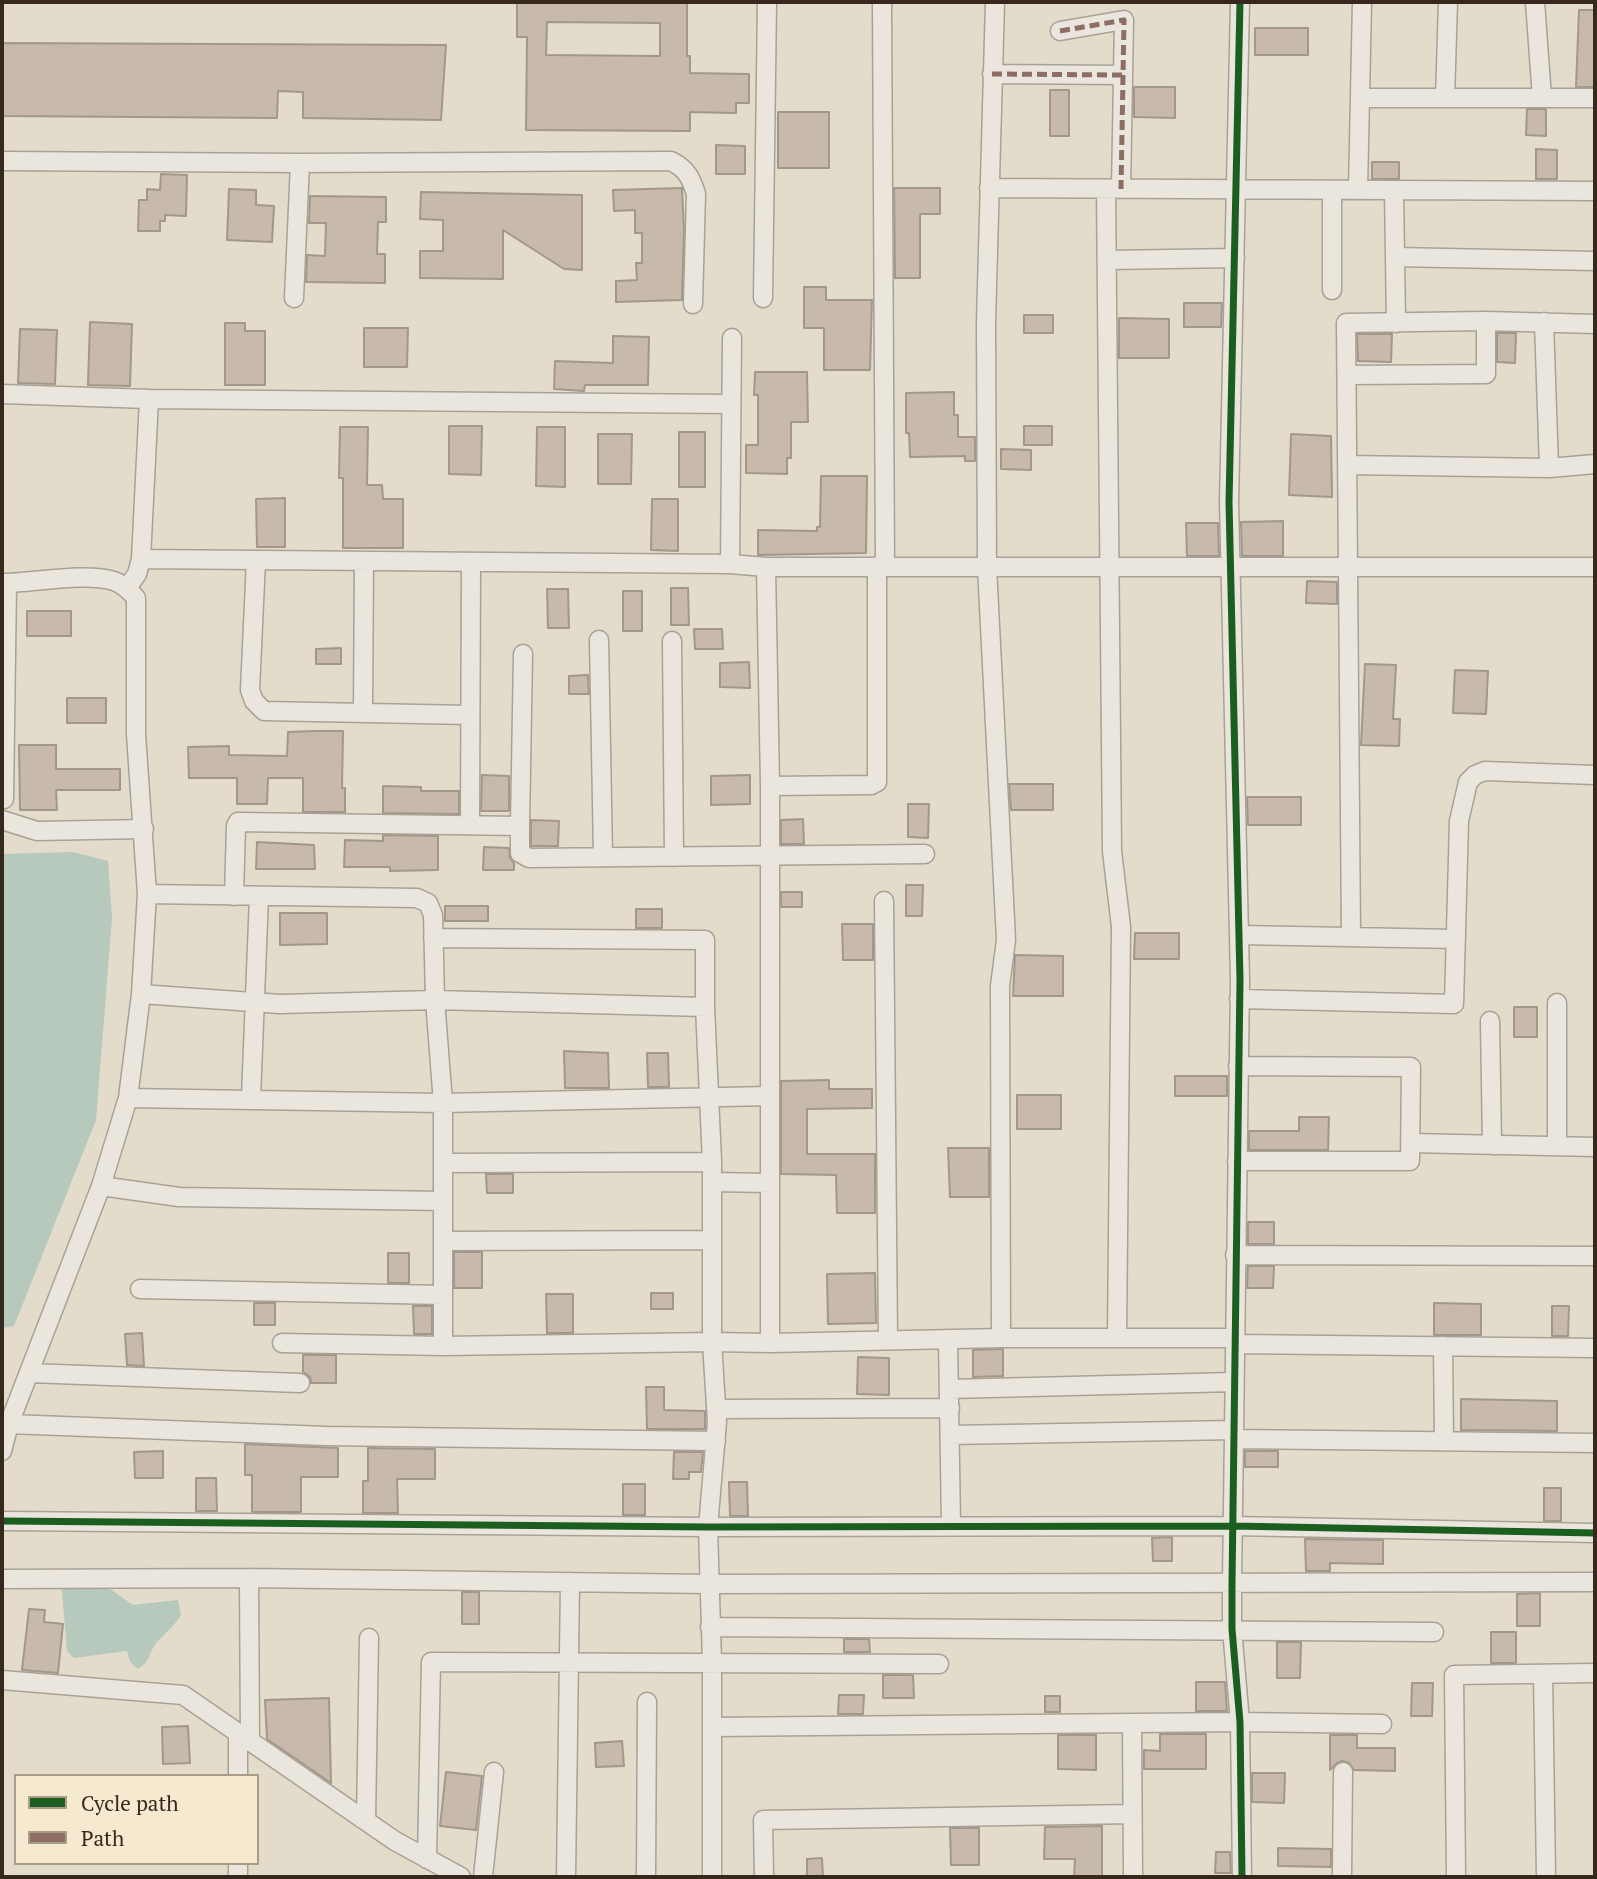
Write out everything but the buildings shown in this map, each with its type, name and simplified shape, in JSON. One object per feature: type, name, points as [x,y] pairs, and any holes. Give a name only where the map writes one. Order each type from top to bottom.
[{"type":"street","points":[[763,298],[767,2]]},
{"type":"street","points":[[770,786],[871,785],[877,782],[881,566],[882,2]]},
{"type":"street","points":[[995,2],[986,322],[987,567],[1006,940],[1000,986],[1001,1338]]},
{"type":"street","points":[[1240,2],[1228,502],[1239,935],[1232,1629],[1240,1722],[1242,1877]]},
{"type":"street","points":[[1358,190],[1362,2]]},
{"type":"street","points":[[1445,98],[1448,2]]},
{"type":"street","points":[[1535,2],[1542,98]]},
{"type":"street","points":[[1060,31],[1124,20],[1123,75],[1107,260],[1112,851],[1121,928],[1117,1338]]},
{"type":"street","points":[[992,74],[1123,75]]},
{"type":"street","points":[[1360,98],[1595,98]]},
{"type":"street","points":[[2,161],[671,161],[683,167],[696,194],[693,304]]},
{"type":"street","points":[[294,298],[300,163]]},
{"type":"street","points":[[989,188],[1595,191]]},
{"type":"street","points":[[1332,190],[1332,290]]},
{"type":"street","points":[[1394,190],[1396,323]]},
{"type":"street","points":[[1395,257],[1595,261]]},
{"type":"street","points":[[1107,260],[1235,258]]},
{"type":"street","points":[[1347,375],[1486,374],[1486,321]]},
{"type":"street","points":[[1351,937],[1346,323],[1486,321],[1595,324]]},
{"type":"street","points":[[1544,322],[1549,468]]},
{"type":"street","points":[[730,564],[732,338]]},
{"type":"street","points":[[2,394],[149,399],[730,404]]},
{"type":"street","points":[[127,588],[137,574],[141,559],[149,399]]},
{"type":"street","points":[[1348,465],[1549,468],[1595,464]]},
{"type":"street","points":[[141,559],[730,564],[766,567],[1595,568]]},
{"type":"street","points":[[256,560],[250,690],[254,701],[264,710],[469,715]]},
{"type":"street","points":[[363,712],[364,561]]},
{"type":"street","points":[[470,824],[471,562]]},
{"type":"street","points":[[766,567],[770,786],[770,1343]]},
{"type":"street","points":[[2,1451],[9,1424],[101,1186],[128,1098],[141,994],[147,894],[136,734],[138,610],[136,597],[127,588],[114,581],[93,578],[4,583],[4,799]]},
{"type":"street","points":[[599,640],[603,857]]},
{"type":"street","points":[[672,642],[674,857]]},
{"type":"street","points":[[523,654],[520,825],[522,856],[925,854]]},
{"type":"street","points":[[1239,999],[1454,1004],[1459,821],[1468,782],[1485,771],[1595,775]]},
{"type":"street","points":[[2,820],[37,831],[144,829]]},
{"type":"street","points":[[234,896],[238,822],[520,825]]},
{"type":"street","points":[[147,894],[417,898],[428,903],[433,915],[435,1000],[443,1102],[443,1346]]},
{"type":"street","points":[[251,1098],[259,896]]},
{"type":"street","points":[[884,901],[888,1340]]},
{"type":"street","points":[[1239,935],[1456,939]]},
{"type":"street","points":[[433,938],[705,940],[705,1007],[712,1163],[712,1342],[717,1409],[708,1527],[712,1662],[712,1877]]},
{"type":"street","points":[[141,994],[255,1003],[435,1000],[705,1007]]},
{"type":"street","points":[[1557,1003],[1557,1146]]},
{"type":"street","points":[[1490,1021],[1492,1145]]},
{"type":"street","points":[[1237,1161],[1410,1161],[1411,1067],[1238,1066]]},
{"type":"street","points":[[128,1098],[443,1102],[770,1096]]},
{"type":"street","points":[[1410,1143],[1595,1147]]},
{"type":"street","points":[[443,1163],[712,1163]]},
{"type":"street","points":[[712,1182],[770,1182]]},
{"type":"street","points":[[101,1186],[179,1197],[443,1201]]},
{"type":"street","points":[[443,1241],[712,1240]]},
{"type":"street","points":[[1235,1255],[1595,1256]]},
{"type":"street","points":[[140,1289],[443,1295]]},
{"type":"street","points":[[282,1343],[443,1346],[1117,1338],[1595,1348]]},
{"type":"street","points":[[948,1339],[951,1526]]},
{"type":"street","points":[[1443,1346],[1444,1441]]},
{"type":"street","points":[[29,1373],[300,1383]]},
{"type":"street","points":[[717,1409],[949,1399],[1234,1382]]},
{"type":"street","points":[[9,1424],[326,1436],[716,1441]]},
{"type":"street","points":[[950,1435],[1234,1434],[1595,1443]]},
{"type":"street","points":[[2,1521],[708,1527],[1233,1526],[1595,1533]]},
{"type":"street","points":[[2,1579],[249,1578],[709,1584],[1595,1582]]},
{"type":"street","points":[[238,1774],[244,1737],[249,1578]]},
{"type":"street","points":[[566,1877],[570,1582]]},
{"type":"street","points":[[710,1627],[1434,1632]]},
{"type":"street","points":[[366,1821],[369,1638]]},
{"type":"street","points":[[427,1858],[431,1662],[939,1664]]},
{"type":"street","points":[[1457,1877],[1454,1675],[1595,1673]]},
{"type":"street","points":[[1543,1674],[1546,1877]]},
{"type":"street","points":[[2,1680],[183,1695],[395,1841],[461,1877]]},
{"type":"street","points":[[646,1877],[647,1702]]},
{"type":"street","points":[[712,1727],[1240,1722],[1382,1724]]},
{"type":"street","points":[[1132,1724],[1133,1877]]},
{"type":"street","points":[[483,1877],[494,1772]]},
{"type":"street","points":[[1342,1877],[1343,1772]]},
{"type":"street","points":[[764,1877],[763,1820],[1132,1814]]},
{"type":"shaded area","points":[[73,852],[108,861],[112,918],[96,1120],[14,1326],[2,1328],[2,854]]},
{"type":"shaded area","points":[[61,1580],[107,1587],[133,1605],[178,1600],[181,1615],[138,1669],[130,1662],[127,1651],[74,1658],[67,1651]]},
{"type":"marked path","points":[[1060,31],[1124,20],[1121,189]]},
{"type":"marked path","points":[[992,74],[1123,75]]},
{"type":"cycle path","points":[[1240,2],[1229,502],[1240,980],[1232,1629],[1240,1722],[1242,1877]]},
{"type":"cycle path","points":[[2,1521],[708,1527],[1233,1526],[1595,1533]]}]
